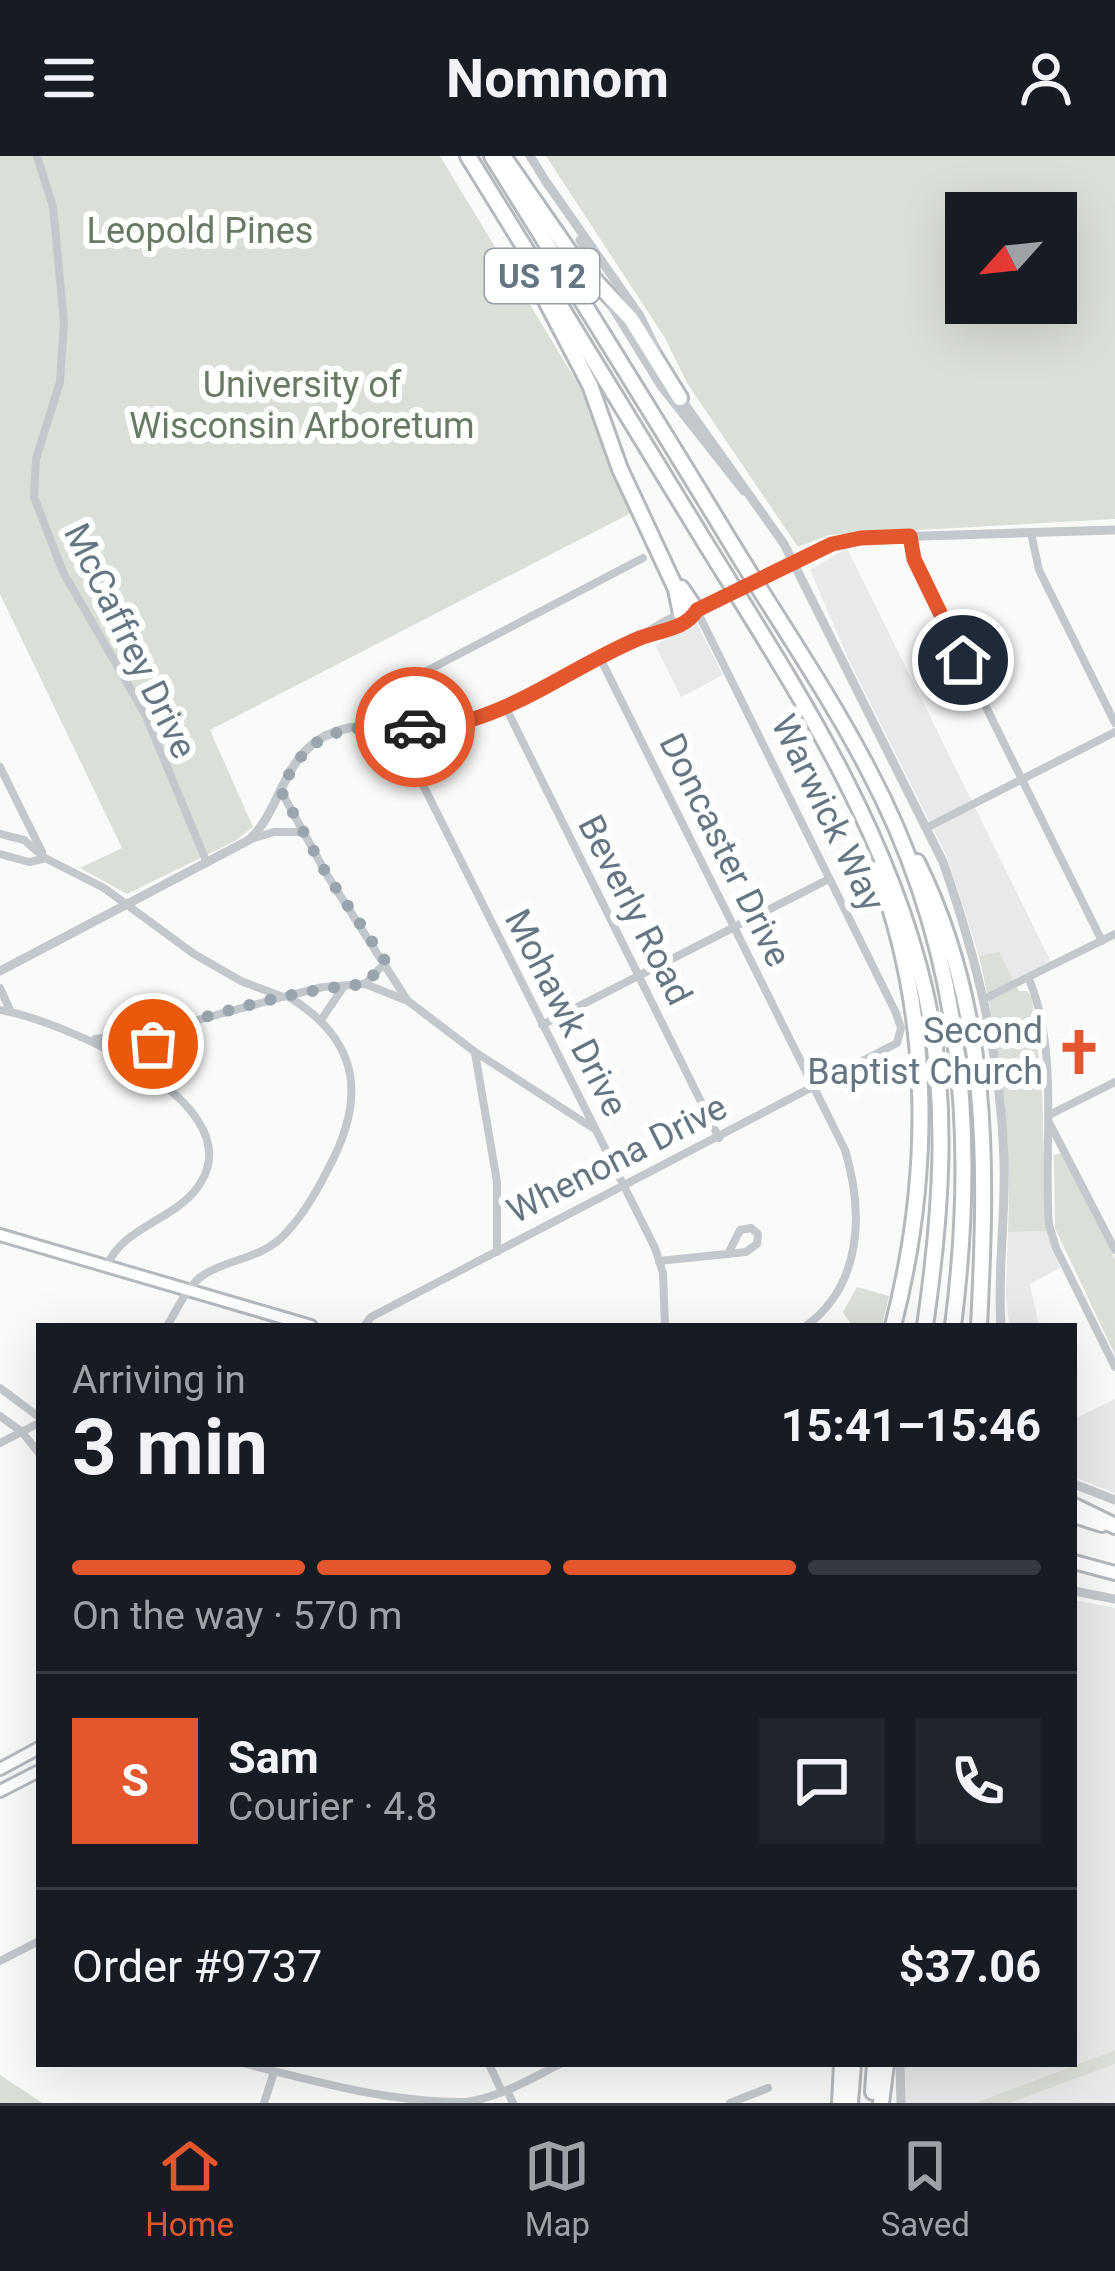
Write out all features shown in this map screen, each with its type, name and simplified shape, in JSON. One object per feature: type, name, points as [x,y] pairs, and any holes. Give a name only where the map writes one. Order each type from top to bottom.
[{"type":"highway","points":[[468,156],[581,365],[620,469],[689,612]]},
{"type":"highway","name":"US 12","points":[[468,156],[833,752],[892,883],[920,969],[938,1086],[940,1184],[926,1323]]},
{"type":"highway","name":"US 12","points":[[492,156],[870,772],[907,856],[931,927],[958,1047],[966,1179],[953,1323]]},
{"type":"highway","points":[[503,156],[554,232],[631,319],[680,398]]},
{"type":"highway","points":[[833,752],[891,909],[915,1016],[922,1152],[910,1248],[894,1323]]},
{"type":"highway","points":[[870,772],[941,917],[977,1064],[986,1148],[979,1323]]},
{"type":"highway","points":[[1077,1508],[1115,1528]]},
{"type":"highway","points":[[1077,1517],[1115,1528]]},
{"type":"highway","points":[[1077,1563],[1115,1573]]},
{"type":"highway","points":[[840,2103],[842,2067]]},
{"type":"highway","points":[[850,2103],[853,2067]]},
{"type":"highway","points":[[875,2067],[877,2103]]},
{"type":"highway","points":[[877,2103],[885,2067]]},
{"type":"main road","points":[[0,1235],[301,1323]]},
{"type":"main road","points":[[0,1768],[36,1750]]},
{"type":"main road","points":[[0,1791],[36,1773]]},
{"type":"street","name":"McCaffrey Drive","points":[[37,156],[53,208],[64,322],[60,382],[36,459],[34,497],[63,572],[145,714],[207,863]]},
{"type":"street","points":[[530,156],[661,386],[734,483],[752,499]]},
{"type":"street","points":[[547,183],[640,316],[680,398],[794,562],[949,880],[984,998],[1002,1120],[1001,1323]]},
{"type":"street","points":[[249,840],[305,752],[328,735],[358,726],[452,725],[505,706],[689,612],[845,541],[1115,530]]},
{"type":"street","points":[[926,828],[1115,728],[1039,570],[1030,532]]},
{"type":"street","points":[[910,536],[926,586],[1102,941]]},
{"type":"street","points":[[405,727],[403,694],[413,678],[644,558]]},
{"type":"street","name":"Warwick Way","points":[[689,612],[896,1012],[901,1028],[897,1043]]},
{"type":"street","name":"Doncaster Drive","points":[[600,658],[845,1150],[856,1208],[845,1283],[833,1303],[810,1323]]},
{"type":"street","name":"Beverly Road","points":[[505,706],[719,1138]]},
{"type":"street","name":"Mohawk Drive","points":[[405,727],[416,771],[659,1261],[665,1323]]},
{"type":"street","points":[[0,767],[45,858]]},
{"type":"street","points":[[281,791],[408,1001]]},
{"type":"street","points":[[0,970],[249,840],[274,832],[304,832]]},
{"type":"street","points":[[0,834],[24,840],[45,858],[128,904],[194,954],[242,981],[286,996],[321,1020],[344,1057],[353,1091],[352,1114],[337,1154],[309,1203],[280,1239],[257,1255],[202,1275],[169,1323]]},
{"type":"street","points":[[0,854],[29,862],[45,858]]},
{"type":"street","points":[[542,1025],[830,879]]},
{"type":"street","points":[[984,998],[1115,934]]},
{"type":"street","points":[[365,984],[386,962]]},
{"type":"street","points":[[1029,979],[1039,1011],[1049,1119],[1051,1235],[1115,1367]]},
{"type":"street","points":[[242,981],[242,1006]]},
{"type":"street","points":[[93,1040],[161,1030],[286,996],[365,984],[408,1001],[475,1052],[594,1129]]},
{"type":"street","points":[[321,1020],[345,986]]},
{"type":"street","points":[[0,988],[5,1011],[93,1040],[149,1075],[189,1109],[207,1147],[208,1166],[198,1188],[120,1244],[107,1266]]},
{"type":"street","points":[[149,1075],[149,1060],[161,1030]]},
{"type":"street","name":"Whenona Drive","points":[[366,1323],[897,1043]]},
{"type":"street","points":[[475,1052],[494,1150],[496,1252]]},
{"type":"street","points":[[1049,1119],[1115,1082]]},
{"type":"street","points":[[1049,1119],[1115,1250]]},
{"type":"street","points":[[659,1261],[728,1253]]},
{"type":"street","points":[[0,1388],[36,1418]]},
{"type":"street","points":[[0,1416],[36,1449]]},
{"type":"street","points":[[0,1443],[36,1422]]},
{"type":"street","points":[[1077,1485],[1115,1500]]},
{"type":"street","points":[[1077,1592],[1115,1599]]},
{"type":"street","points":[[0,1961],[36,1943]]},
{"type":"street","points":[[256,2067],[352,2092],[466,2102],[504,2091],[554,2067]]},
{"type":"street","points":[[491,2067],[513,2103]]},
{"type":"street","points":[[900,2067],[901,2103]]},
{"type":"street","points":[[263,2103],[274,2072]]},
{"type":"street","points":[[730,2103],[768,2088]]},
{"type":"shaded area","points":[[847,548],[1051,962],[1013,981],[999,953],[979,956],[947,857],[851,665],[810,570]]},
{"type":"shaded area","points":[[697,624],[723,675],[681,697],[655,645]]},
{"type":"shaded area","points":[[1046,1231],[1060,1268],[1030,1284],[1038,1323],[1010,1323],[1008,1232]]},
{"type":"shaded area","points":[[1115,1399],[1115,1493],[1077,1478],[1077,1418]]},
{"type":"shaded area","points":[[1077,1601],[1115,1608],[1115,2050],[1077,2064]]},
{"type":"shaded area","points":[[1115,2064],[1115,2103],[1010,2103]]},
{"type":"shaded area","points":[[902,2067],[1070,2067],[975,2103],[901,2103]]},
{"type":"green space","name":"University of Wisconsin Arboretum","points":[[0,156],[440,156],[581,389],[631,513],[210,730],[253,827],[235,841],[127,894],[80,868],[122,848],[0,594]]},
{"type":"green space","points":[[546,156],[1115,156],[1115,519],[829,535],[798,547],[687,383],[665,338]]},
{"type":"green space","points":[[999,952],[1019,991],[1027,991],[1032,998],[1042,1086],[1046,1231],[1008,1232],[1003,1093],[979,956]]},
{"type":"green space","points":[[1061,1153],[1115,1259],[1115,1355],[1055,1228],[1054,1155]]},
{"type":"green space","points":[[857,1287],[889,1296],[883,1323],[850,1323],[843,1312]]},
{"type":"green space","points":[[1115,2050],[1115,2064],[1010,2103],[975,2103],[1077,2067]]},
{"type":"green space","points":[[0,2075],[41,2102],[42,2103],[0,2103]]},
{"type":"way so far","points":[[153,1044],[161,1030],[242,1006],[323,987],[365,984],[386,962],[327,875],[281,791],[294,764],[328,735],[358,726],[415,727]]},
{"type":"place","name":"Second Baptist Church","points":[[1079,1052]]},
{"type":"route","points":[[415,727],[452,725],[487,714],[645,636],[677,626],[697,610],[814,552],[861,538],[910,536],[914,559],[963,660]]},
{"type":"park label","name":"Leopold Pines","points":[[200,231]]}]
